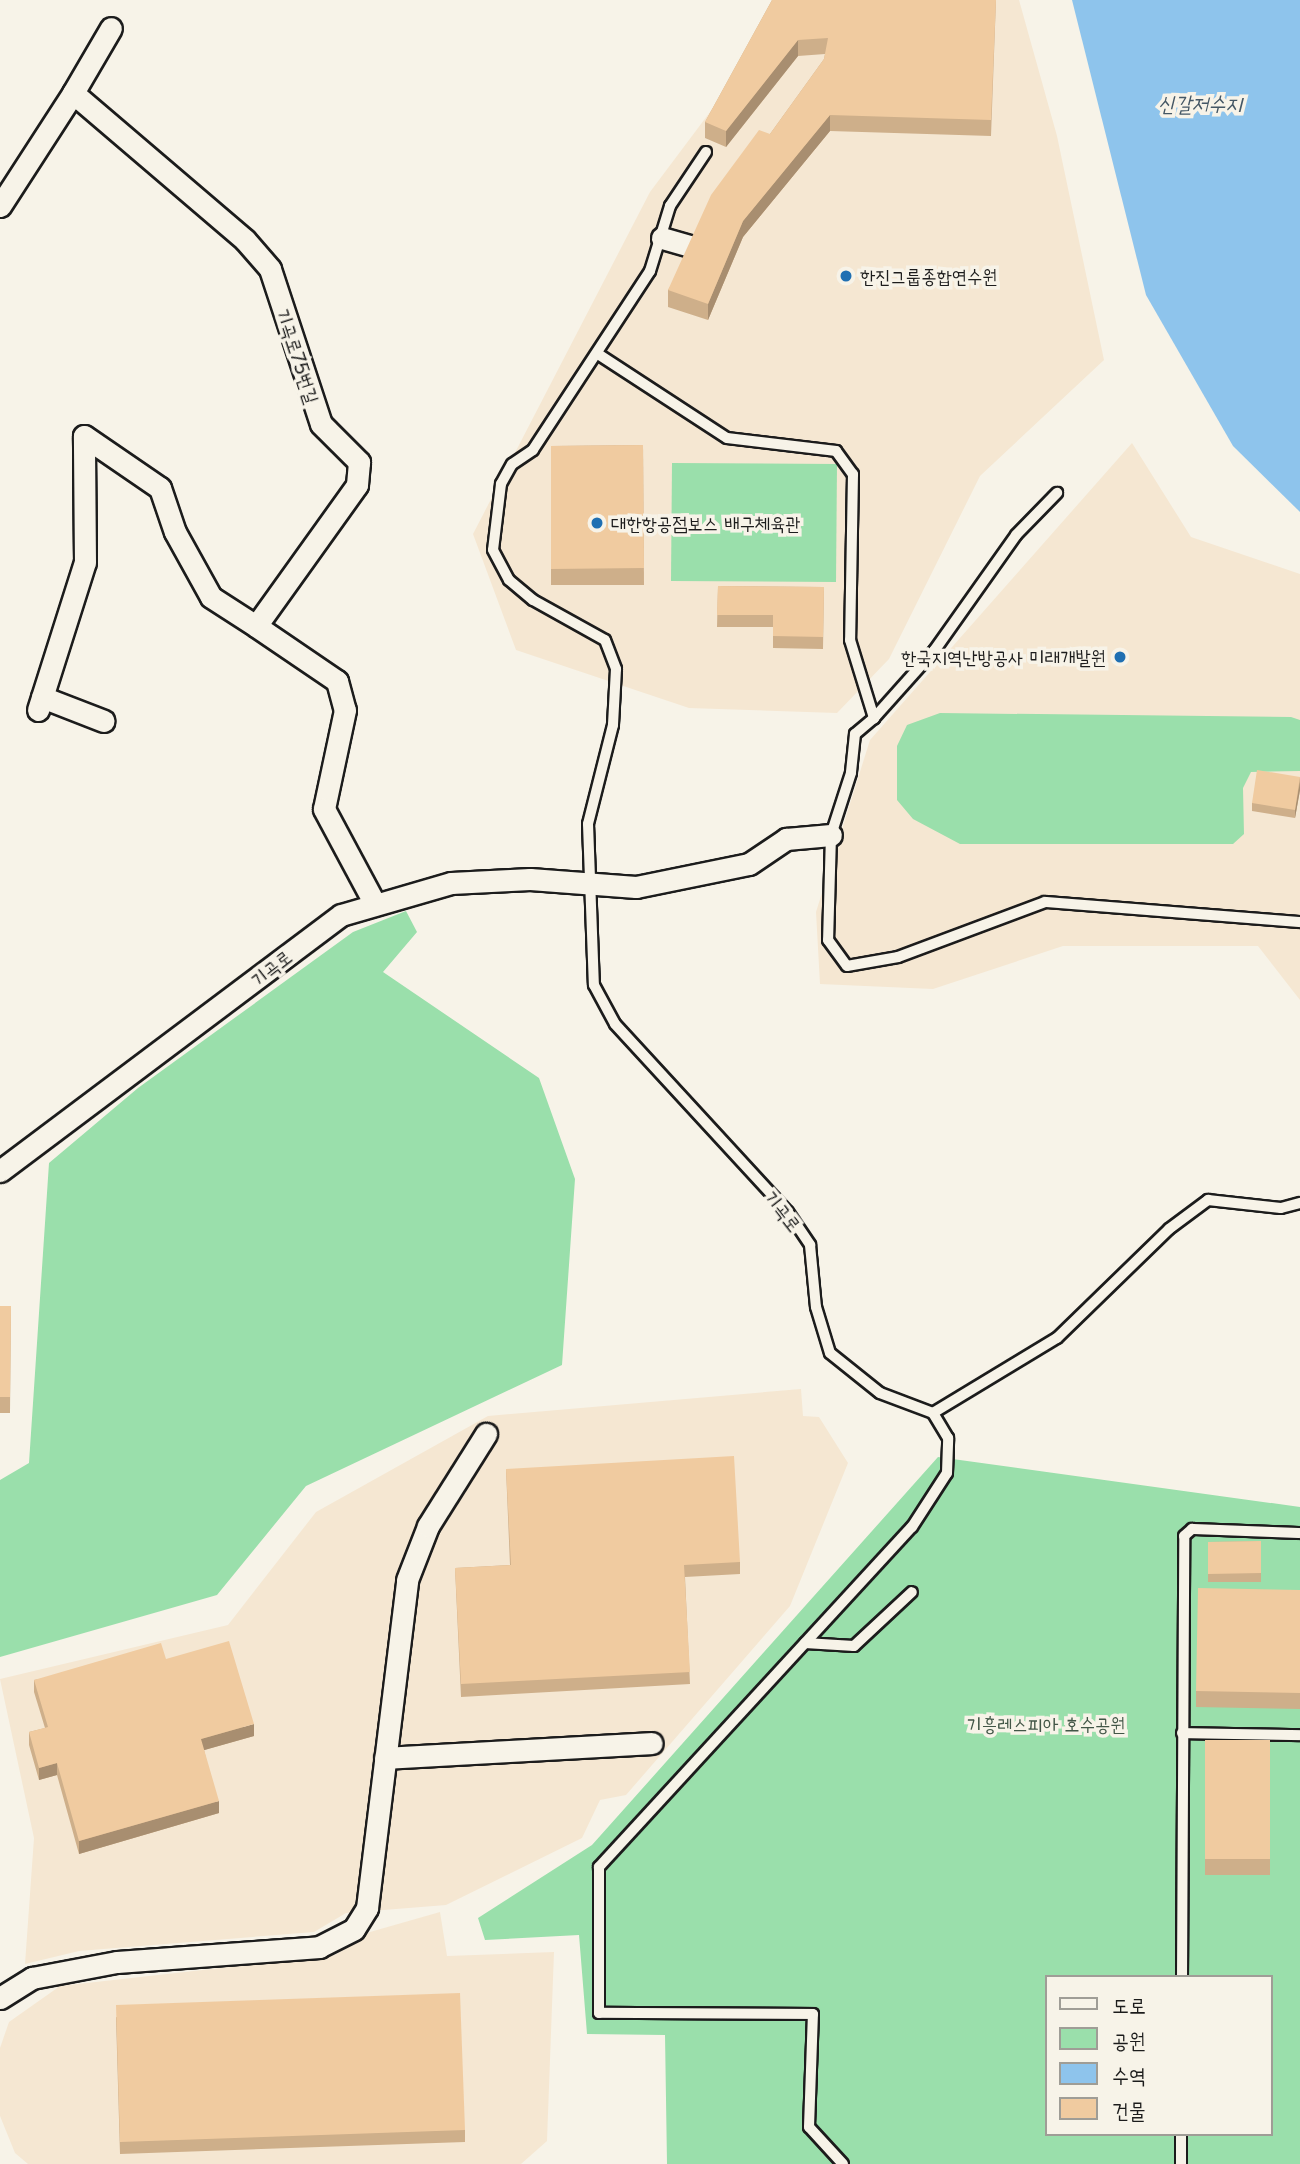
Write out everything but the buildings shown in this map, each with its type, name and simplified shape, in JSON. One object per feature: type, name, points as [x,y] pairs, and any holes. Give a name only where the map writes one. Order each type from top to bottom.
[{"type":"street","points":[[0,206],[73,93],[111,28]]},
{"type":"street","name":"기곡로75번길","points":[[73,93],[245,240],[270,269],[321,424],[359,462],[356,485],[256,626]]},
{"type":"street","points":[[662,237],[690,246]]},
{"type":"street","points":[[104,721],[40,704],[85,562],[84,436],[160,488],[175,532],[211,597],[337,681],[345,710],[324,809],[375,904]]},
{"type":"street","name":"기곡로","points":[[0,1171],[341,915],[452,883],[588,881],[648,884],[749,864],[786,839],[831,835]]},
{"type":"street","points":[[0,1998],[32,1978],[117,1962],[337,1941],[367,1909],[385,1758],[414,1557],[486,1434]]},
{"type":"street","points":[[385,1758],[652,1743]]},
{"type":"lane","points":[[588,881],[588,824],[613,724],[615,669],[605,640],[533,600],[509,580],[493,550],[501,484],[512,464],[533,450],[650,271],[670,206],[706,152]]},
{"type":"lane","points":[[598,354],[727,438],[836,450],[853,474],[850,640],[874,718]]},
{"type":"lane","points":[[1057,493],[1016,535],[934,650],[874,718],[855,734],[851,773],[831,835],[828,940],[847,966],[898,957],[1045,902],[1300,922]]},
{"type":"lane","name":"기곡로","points":[[588,881],[593,985],[615,1024],[788,1212],[810,1245],[816,1307],[830,1353],[880,1393],[933,1413]]},
{"type":"lane","points":[[843,2164],[809,2127],[813,2014],[598,2013],[599,1867],[912,1527],[947,1474],[948,1438],[933,1413],[1056,1338],[1169,1229],[1208,1200],[1281,1208],[1300,1203]]},
{"type":"lane","points":[[1182,1975],[1184,1536],[1192,1529],[1300,1533]]},
{"type":"lane","points":[[804,1643],[855,1646],[912,1592]]},
{"type":"lane","points":[[1182,1733],[1300,1735]]},
{"type":"lane","points":[[1181,2136],[1181,2164]]},
{"type":"shaded area","name":"한진그룹종합연수원","points":[[781,0],[1019,0],[1057,136],[1104,360],[980,476],[889,659],[837,713],[689,708],[516,650],[473,534],[650,192],[734,80]]},
{"type":"shaded area","name":"한국지역난방공사 미래개발원","points":[[1132,443],[1191,537],[1300,574],[1300,1000],[1258,946],[1063,946],[933,989],[820,984],[816,912],[870,740]]},
{"type":"shaded area","points":[[801,1389],[803,1416],[819,1417],[848,1463],[790,1606],[626,1795],[600,1800],[582,1838],[446,1905],[346,1913],[314,1932],[79,1951],[25,1964],[34,1838],[0,1679],[228,1625],[316,1512],[488,1416]]},
{"type":"shaded area","points":[[440,1912],[447,1956],[554,1952],[547,2141],[521,2164],[28,2164],[15,2153],[0,2116],[0,2048],[9,2022],[60,1986],[335,1955],[370,1932]]},
{"type":"green space","points":[[672,463],[837,464],[836,582],[671,581]]},
{"type":"green space","points":[[940,713],[1291,717],[1300,720],[1300,771],[1251,772],[1243,788],[1244,834],[1233,844],[960,844],[913,819],[897,800],[897,746],[907,725]]},
{"type":"green space","points":[[406,911],[417,932],[383,972],[539,1078],[575,1179],[562,1365],[306,1486],[217,1595],[0,1657],[0,1480],[29,1463],[49,1163],[138,1088],[353,932]]},
{"type":"green space","name":"기흥레스피아 호수공원","points":[[938,1457],[1300,1507],[1300,2164],[667,2164],[665,2035],[587,2034],[579,1935],[485,1940],[478,1918],[592,1845]]},
{"type":"water","name":"신갈저수지","points":[[1072,0],[1300,0],[1300,512],[1233,446],[1146,295]]},
{"type":"place","name":"한진그룹종합연수원","points":[[846,276]]},
{"type":"place","name":"대한항공점보스 배구체육관","points":[[597,523]]},
{"type":"place","name":"한국지역난방공사 미래개발원","points":[[1120,657]]}]
